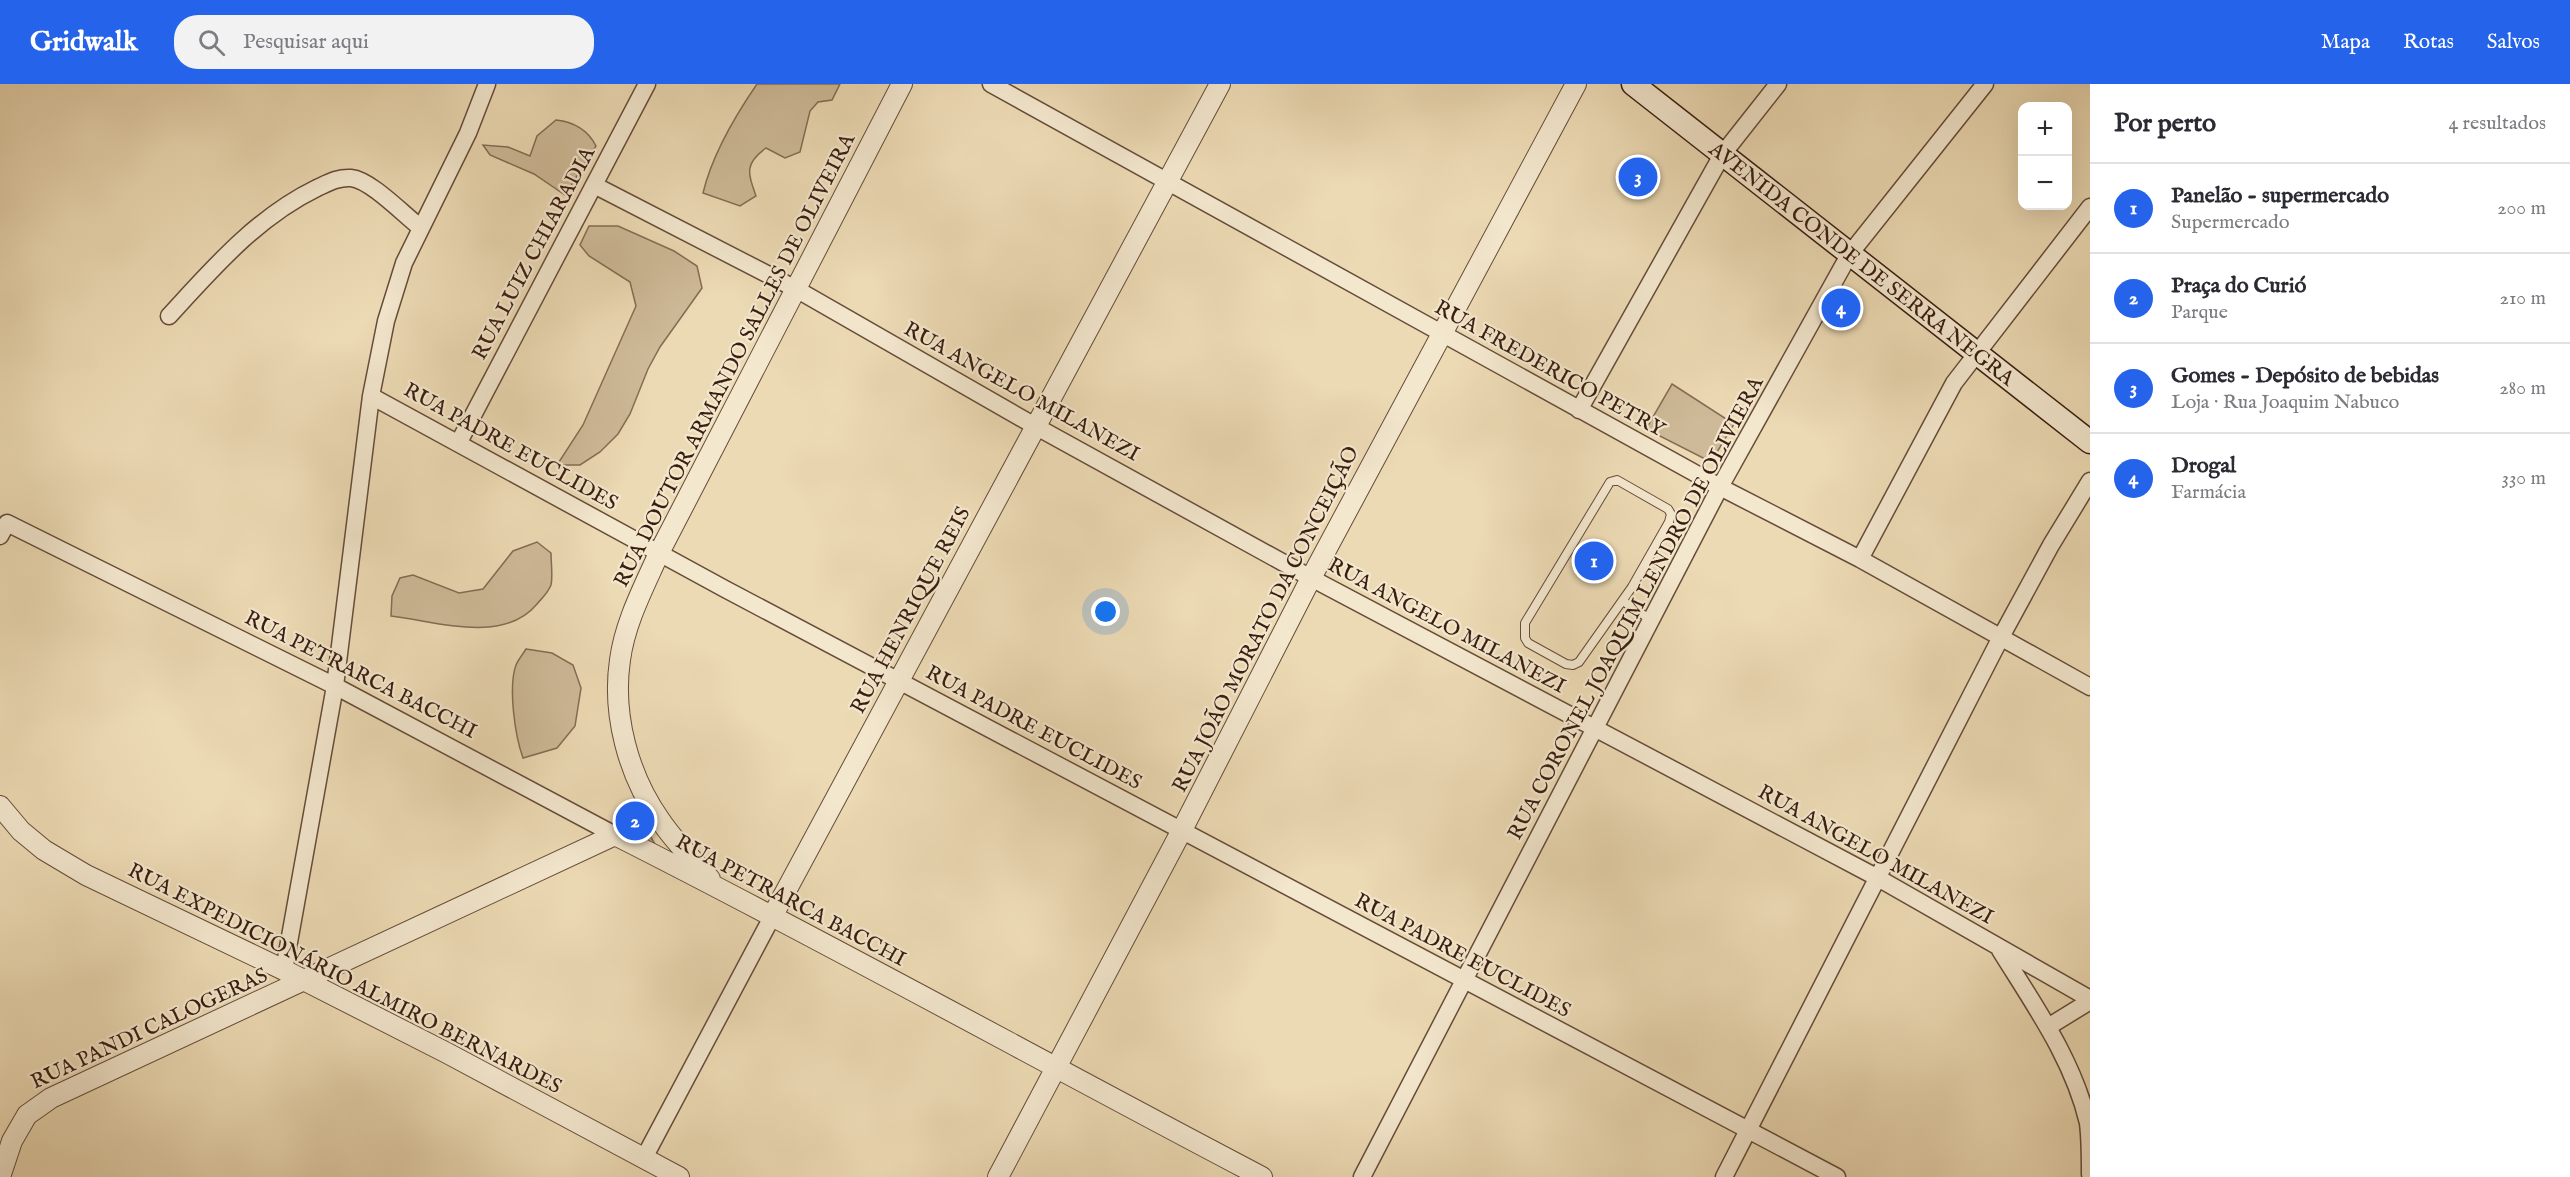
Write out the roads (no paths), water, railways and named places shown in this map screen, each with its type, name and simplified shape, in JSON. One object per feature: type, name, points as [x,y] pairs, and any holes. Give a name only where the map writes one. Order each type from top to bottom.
[{"type":"main road","name":"AVENIDA CONDE DE SERRA NEGRA","points":[[1633,84],[2090,442]]},
{"type":"street","points":[[284,970],[335,686],[371,396],[386,321],[404,263],[468,133],[487,84]]},
{"type":"street","name":"RUA LUIZ CHIARADIA","points":[[459,442],[647,84]]},
{"type":"street","name":"RUA DOUTOR ARMANDO SALLES DE OLIVEIRA","points":[[716,886],[660,820],[641,788],[626,749],[617,705],[620,659],[634,609],[659,553],[902,84]]},
{"type":"street","name":"RUA FREDERICO PETRY","points":[[991,84],[1720,488],[1860,559],[2090,687]]},
{"type":"street","name":"RUA HENRIQUE REIS","points":[[644,1158],[1220,84]]},
{"type":"street","name":"RUA JOÃO MORATO DA CONCEIÇÃO","points":[[998,1177],[1182,830],[1311,578],[1576,84]]},
{"type":"street","points":[[1579,410],[1722,155],[1778,84]]},
{"type":"street","name":"RUA CORONEL JOAQUIM LENDRO DE OLIVIERA","points":[[1362,1177],[1720,488],[1849,255],[1985,84]]},
{"type":"street","points":[[169,315],[219,261],[262,222],[303,195],[336,179],[352,178],[367,184],[421,228]]},
{"type":"street","name":"RUA ANGELO MILANEZI","points":[[594,185],[796,289],[1035,426],[1311,578],[1878,878],[2090,1000]]},
{"type":"street","points":[[1860,559],[1954,383],[2090,207]]},
{"type":"street","name":"RUA PADRE EUCLIDES","points":[[371,396],[899,681],[1838,1177]]},
{"type":"street","points":[[1724,1177],[2001,637],[2050,545],[2090,481]]},
{"type":"street","name":"RUA PETRARCA BACCHI","points":[[3,529],[335,686],[615,835],[773,915],[1055,1069],[1263,1177]]},
{"type":"street","name":"RUA EXPEDICIONÁRIO ALMIRO BERNARDES","points":[[0,806],[21,831],[44,850],[86,875],[284,970],[447,1053],[680,1177]]},
{"type":"street","name":"RUA PANDI CALOGERAS","points":[[0,1177],[12,1141],[27,1115],[51,1098],[615,835]]},
{"type":"street","points":[[1998,947],[2048,1027],[2074,1082],[2089,1125],[2090,1174]]},
{"type":"street","points":[[2048,1027],[2090,1000]]},
{"type":"lane","points":[[1617,480],[1668,508],[1671,514],[1664,532],[1623,601],[1578,662],[1573,665],[1560,661],[1528,643],[1525,638],[1525,623],[1610,482],[1617,480]]},
{"type":"lane","points":[[1623,601],[1651,620]]},
{"type":"place","name":"Gomes - Depósito de bebidas","points":[[1638,177]]},
{"type":"place","name":"Drogal","points":[[1841,308]]},
{"type":"place","name":"Panelão - supermercado","points":[[1594,561]]},
{"type":"place","name":"Praça do Curió","points":[[635,821]]}]
